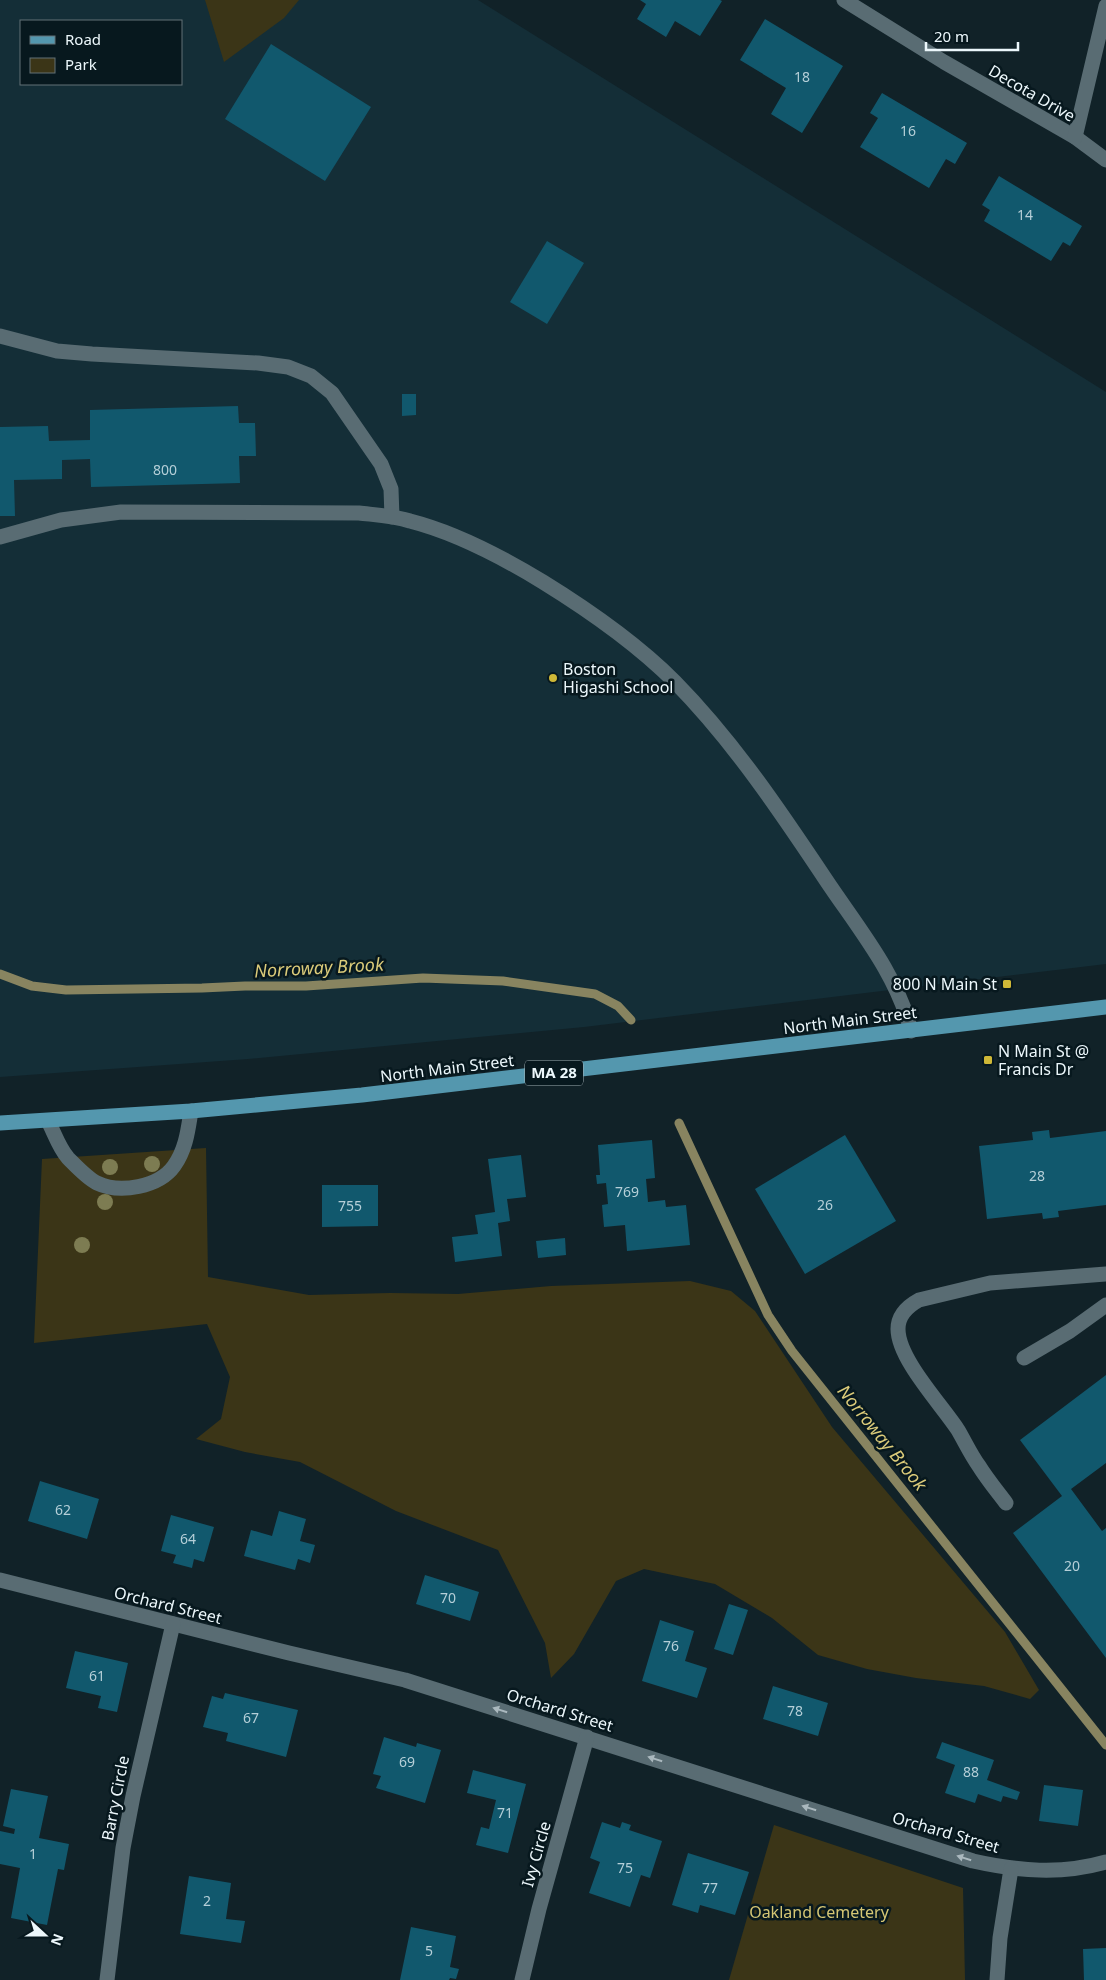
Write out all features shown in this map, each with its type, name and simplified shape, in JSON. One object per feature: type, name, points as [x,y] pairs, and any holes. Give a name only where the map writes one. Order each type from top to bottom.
[{"type":"main road","name":"North Main Street","points":[[0,1123],[192,1111],[371,1094],[1106,1007]]},
{"type":"street","name":"Decota Drive","points":[[844,0],[944,62],[1075,137],[1106,160]]},
{"type":"street","name":"Decota Drive","points":[[1075,137],[1106,6]]},
{"type":"street","points":[[0,336],[40,347],[74,353],[258,363],[288,367],[311,376],[332,393],[384,470],[391,490],[392,517]]},
{"type":"street","points":[[0,537],[61,520],[121,512],[342,513],[392,517],[410,521],[457,538],[527,572],[606,624],[642,652],[675,682],[705,715],[780,812],[887,972],[899,995],[911,1031]]},
{"type":"street","points":[[48,1121],[67,1157],[88,1177],[96,1183],[105,1186],[133,1187],[157,1181],[172,1168],[185,1145],[192,1111]]},
{"type":"street","points":[[1006,1503],[978,1466],[958,1430],[906,1358],[900,1344],[897,1328],[901,1315],[910,1305],[919,1300],[990,1283],[1106,1274]]},
{"type":"street","points":[[1024,1358],[1070,1331],[1106,1305]]},
{"type":"street","name":"Orchard Street","points":[[0,1580],[405,1680],[953,1855],[1012,1869],[1052,1872],[1106,1862]]},
{"type":"street","name":"Barry Circle","points":[[107,1980],[123,1848],[132,1796],[174,1624]]},
{"type":"street","name":"Ivy Circle","points":[[522,1980],[539,1909],[587,1737]]},
{"type":"street","points":[[997,1980],[1000,1938],[1012,1869]]},
{"type":"shaded area","name":"Boston Higashi School","points":[[0,0],[478,0],[1106,392],[1106,964],[584,1027],[248,1059],[0,1077]]},
{"type":"green space","points":[[205,0],[299,0],[284,18],[224,62]]},
{"type":"green space","points":[[206,1148],[208,1277],[309,1295],[458,1294],[551,1286],[690,1281],[731,1291],[755,1311],[832,1427],[1005,1632],[1039,1690],[1030,1699],[984,1686],[916,1678],[867,1669],[818,1655],[772,1618],[715,1584],[644,1569],[616,1581],[574,1654],[551,1678],[545,1643],[498,1550],[396,1511],[300,1462],[245,1452],[196,1439],[221,1419],[230,1377],[207,1324],[34,1343],[42,1159]]},
{"type":"green space","name":"Oakland Cemetery","points":[[774,1825],[963,1888],[965,1980],[729,1980]]},
{"type":"building","points":[[640,0],[722,1],[700,36],[675,21],[666,37],[637,19],[646,4]]},
{"type":"building","points":[[765,19],[843,66],[802,133],[771,114],[786,88],[740,60]]},
{"type":"building","points":[[271,44],[371,107],[325,181],[225,119]]},
{"type":"building","points":[[882,93],[967,143],[955,164],[946,159],[929,188],[860,147],[878,118],[870,113]]},
{"type":"building","points":[[999,176],[1082,226],[1070,246],[1063,242],[1051,261],[984,221],[990,210],[982,205]]},
{"type":"building","points":[[547,241],[584,263],[547,324],[510,302]]},
{"type":"building","points":[[402,394],[416,394],[416,415],[402,416]]},
{"type":"building","points":[[238,406],[239,423],[255,423],[256,456],[239,456],[240,483],[91,487],[90,459],[62,460],[62,479],[14,480],[15,516],[0,516],[0,427],[48,426],[49,441],[90,440],[90,410]]},
{"type":"building","points":[[1049,1130],[1050,1138],[1106,1131],[1106,1205],[1058,1211],[1059,1217],[1043,1219],[1042,1213],[987,1219],[979,1146],[1033,1140],[1032,1132]]},
{"type":"building","points":[[845,1135],[896,1221],[805,1274],[755,1189]]},
{"type":"building","points":[[652,1140],[655,1178],[646,1179],[648,1202],[665,1200],[666,1207],[686,1205],[690,1245],[627,1251],[625,1225],[604,1227],[602,1205],[608,1204],[606,1183],[597,1184],[596,1175],[600,1175],[598,1145]]},
{"type":"building","points":[[521,1155],[526,1197],[507,1199],[510,1221],[498,1223],[502,1256],[455,1262],[452,1237],[478,1234],[475,1215],[495,1212],[488,1159]]},
{"type":"building","points":[[322,1185],[378,1185],[378,1226],[322,1227]]},
{"type":"building","points":[[565,1238],[566,1255],[538,1258],[536,1241]]},
{"type":"building","points":[[1106,1375],[1106,1463],[1071,1489],[1102,1531],[1106,1528],[1106,1658],[1013,1533],[1062,1496],[1020,1440]]},
{"type":"building","points":[[40,1481],[99,1499],[87,1539],[28,1521]]},
{"type":"building","points":[[279,1511],[306,1519],[300,1541],[315,1545],[310,1563],[298,1559],[295,1570],[244,1556],[251,1530],[272,1536]]},
{"type":"building","points":[[171,1515],[214,1527],[204,1562],[194,1559],[192,1568],[173,1563],[176,1555],[161,1551]]},
{"type":"building","points":[[425,1575],[479,1592],[470,1621],[416,1604]]},
{"type":"building","points":[[729,1604],[748,1610],[733,1655],[714,1649]]},
{"type":"building","points":[[660,1620],[694,1631],[685,1661],[707,1668],[697,1698],[642,1681]]},
{"type":"building","points":[[75,1651],[128,1663],[117,1712],[98,1708],[101,1696],[66,1688]]},
{"type":"building","points":[[773,1686],[828,1703],[818,1736],[763,1719]]},
{"type":"building","points":[[225,1693],[298,1710],[286,1757],[226,1741],[228,1733],[203,1727],[212,1696],[223,1699]]},
{"type":"building","points":[[384,1737],[416,1747],[417,1743],[441,1750],[425,1803],[376,1788],[381,1776],[373,1774]]},
{"type":"building","points":[[942,1742],[994,1760],[987,1780],[1020,1792],[1017,1800],[1003,1796],[1001,1802],[978,1794],[975,1803],[945,1793],[955,1765],[936,1758]]},
{"type":"building","points":[[473,1770],[526,1784],[508,1853],[476,1845],[481,1827],[489,1829],[496,1800],[467,1793]]},
{"type":"building","points":[[1044,1785],[1083,1790],[1078,1826],[1039,1821]]},
{"type":"building","points":[[11,1789],[48,1796],[39,1838],[69,1844],[64,1870],[58,1869],[47,1925],[11,1918],[20,1868],[0,1864],[0,1831],[14,1834],[15,1829],[3,1826]]},
{"type":"building","points":[[602,1822],[620,1828],[622,1822],[631,1825],[629,1830],[662,1841],[650,1878],[641,1875],[630,1907],[589,1893],[600,1862],[590,1858]]},
{"type":"building","points":[[688,1853],[749,1872],[735,1915],[700,1905],[698,1913],[672,1905]]},
{"type":"building","points":[[189,1876],[231,1883],[226,1919],[245,1921],[241,1943],[180,1934]]},
{"type":"building","points":[[411,1927],[456,1936],[450,1967],[459,1969],[456,1979],[400,1980]]},
{"type":"building","points":[[1106,1948],[1106,1980],[1084,1980],[1083,1949]]},
{"type":"waterway","name":"Norroway Brook","points":[[0,974],[32,986],[66,990],[306,986],[423,978],[503,981],[595,994],[618,1006],[631,1020]]},
{"type":"waterway","name":"Norroway Brook","points":[[679,1123],[768,1315],[792,1351],[1106,1745]]},
{"type":"place","name":"Boston Higashi School","points":[[553,678]]},
{"type":"place","name":"800 N Main St","points":[[1007,984]]},
{"type":"place","name":"N Main St @ Francis Dr","points":[[988,1060]]}]
